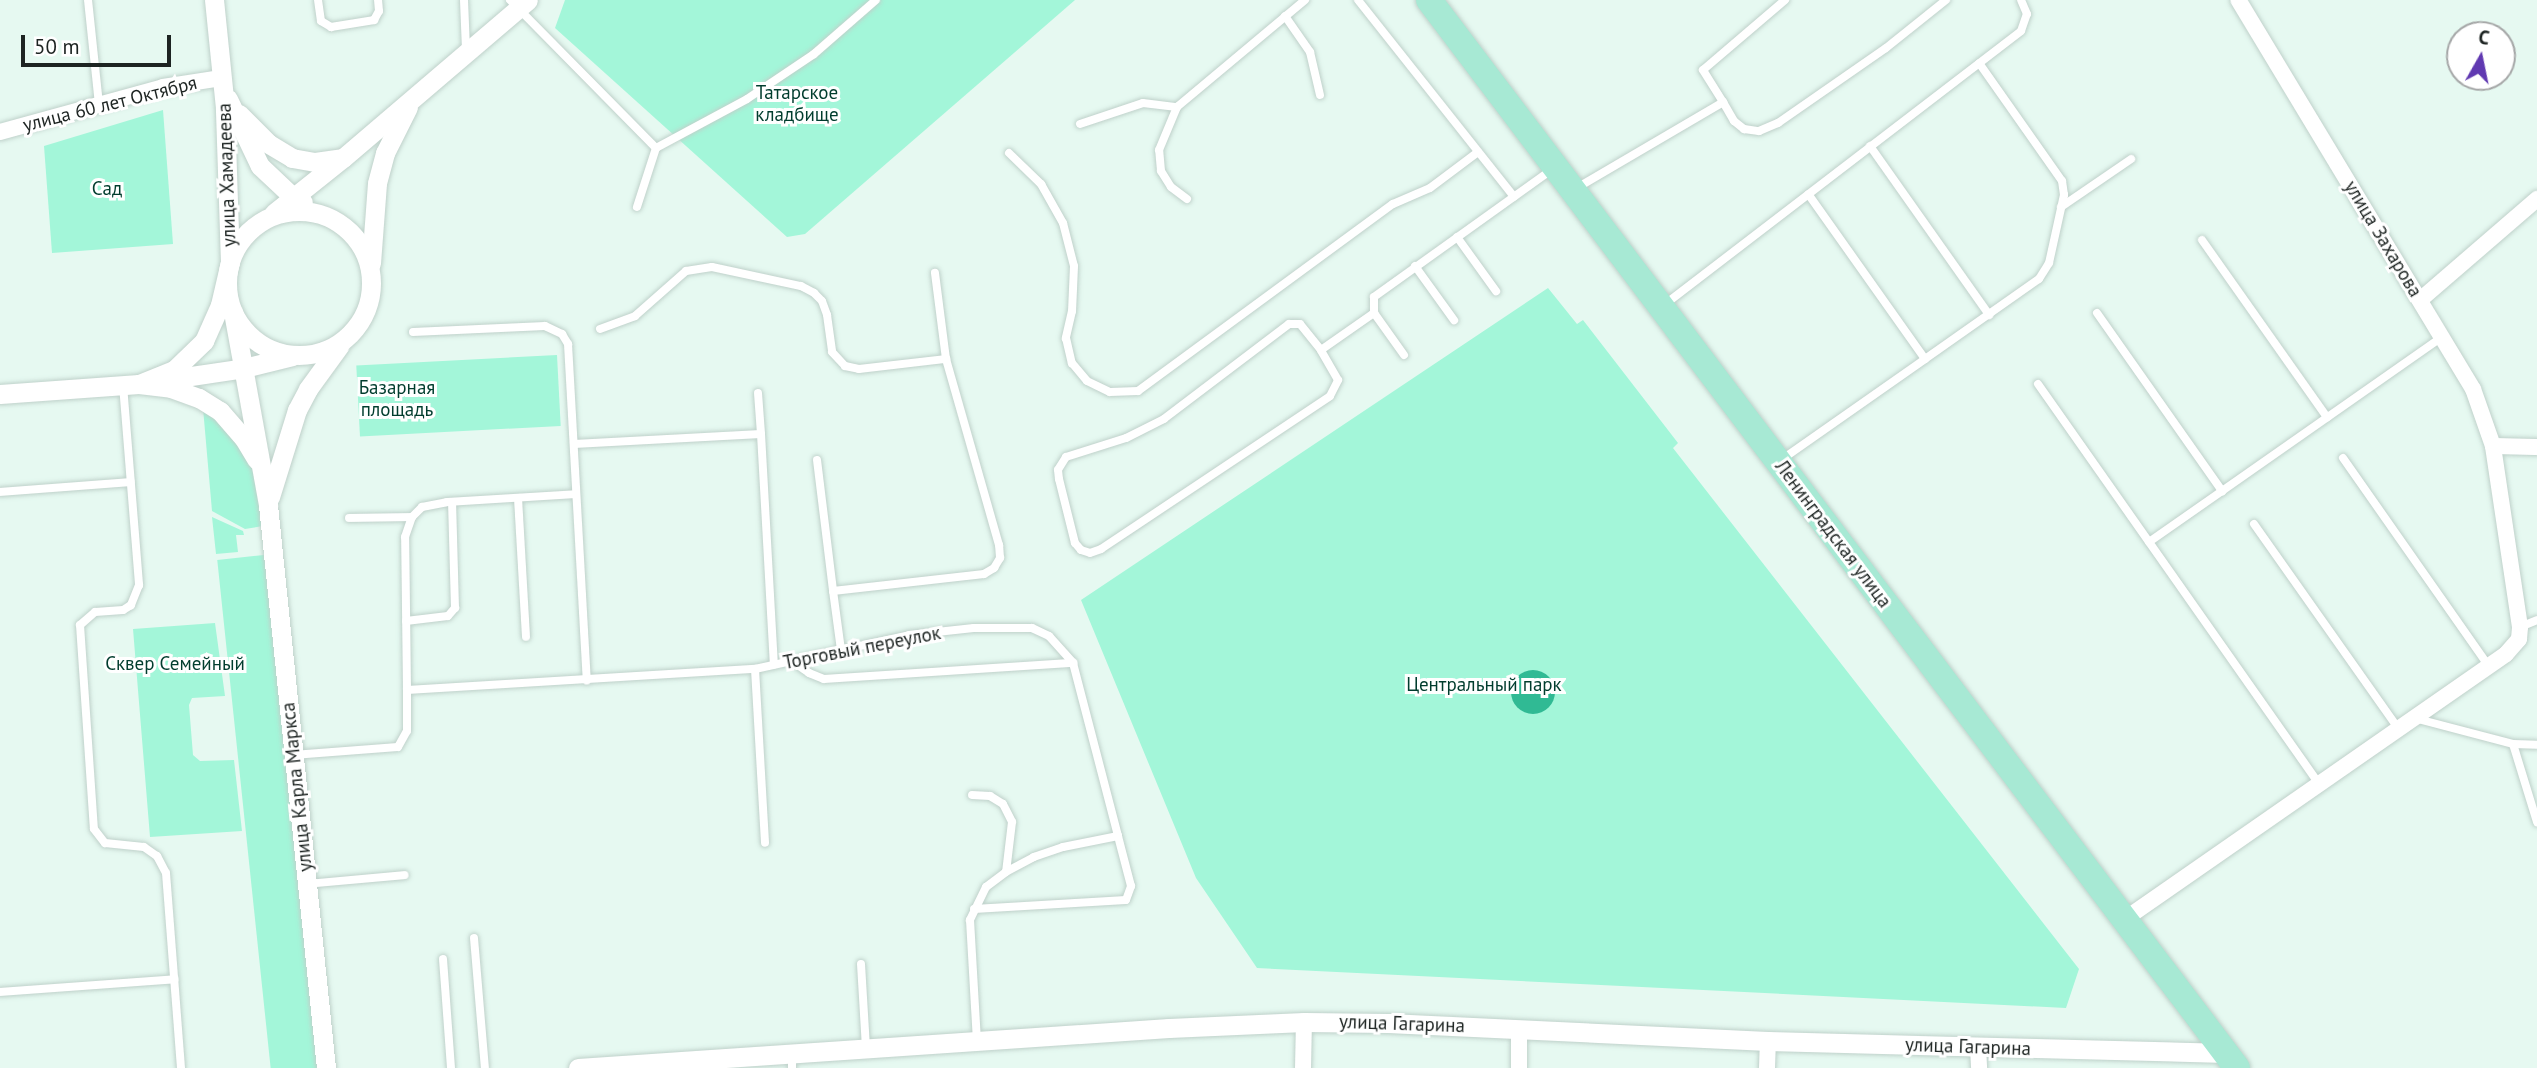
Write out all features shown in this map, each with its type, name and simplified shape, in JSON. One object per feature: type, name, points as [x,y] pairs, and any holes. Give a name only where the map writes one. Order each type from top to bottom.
[{"type":"main road","name":"Ленинградская улица","points":[[1429,0],[2125,919],[2229,1063]]},
{"type":"street","name":"улица Хамадеева","points":[[214,0],[222,83],[230,262]]},
{"type":"street","name":"улица Захарова","points":[[2238,0],[2473,389],[2493,446],[2520,627]]},
{"type":"street","points":[[131,384],[174,370],[204,341],[220,305],[230,262],[244,236],[344,158],[519,3]]},
{"type":"street","name":"улица 60 лет Октября","points":[[0,132],[163,87],[222,83]]},
{"type":"street","name":"улица Хамадеева","points":[[222,83],[260,166],[293,197],[338,222]]},
{"type":"street","points":[[0,394],[131,384],[244,368],[296,355],[322,352],[345,339],[367,309],[377,183],[385,153],[414,97]]},
{"type":"street","points":[[234,109],[269,144],[292,158],[315,162],[344,158]]},
{"type":"street","points":[[2420,300],[2537,200]]},
{"type":"street","points":[[268,218],[303,211],[338,222],[363,249],[371,273]]},
{"type":"street","points":[[230,262],[227,287],[233,312],[248,334],[258,343],[283,354],[296,355]]},
{"type":"street","name":"улица Карла Маркса","points":[[233,312],[268,505],[326,1068]]},
{"type":"street","name":"улица Карла Маркса","points":[[268,505],[297,410],[308,389],[345,339]]},
{"type":"street","points":[[131,384],[191,395],[220,411],[243,437],[264,474]]},
{"type":"street","points":[[2493,446],[2537,447]]},
{"type":"street","points":[[2125,919],[2514,648],[2520,627]]},
{"type":"street","points":[[1303,1068],[1304,1022]]},
{"type":"street","name":"улица Гагарина","points":[[578,1068],[792,1061],[866,1048],[1304,1022],[1978,1047],[2229,1063]]},
{"type":"street","points":[[1519,1029],[1519,1068]]},
{"type":"street","points":[[1767,1068],[1768,1041]]},
{"type":"street","points":[[1978,1047],[1979,1068]]},
{"type":"lane","points":[[88,0],[99,104]]},
{"type":"lane","points":[[318,0],[321,21],[331,27],[374,20],[379,11],[379,0]]},
{"type":"lane","points":[[464,0],[466,52]]},
{"type":"lane","points":[[637,207],[656,148],[747,99],[814,54],[876,0]]},
{"type":"lane","points":[[1187,199],[1171,187],[1161,171],[1159,150],[1177,107],[1285,16],[1293,4],[1305,0]]},
{"type":"lane","points":[[1358,0],[1514,197]]},
{"type":"lane","points":[[1785,0],[1774,4],[1703,70],[1734,121],[1744,129],[1759,131],[1778,123],[1886,48],[1946,0]]},
{"type":"lane","points":[[1661,307],[2021,31],[2027,15],[2021,0]]},
{"type":"lane","points":[[519,3],[656,148]]},
{"type":"lane","points":[[1285,16],[1310,52],[1320,95]]},
{"type":"lane","points":[[1779,462],[2044,274],[2062,207],[2062,181],[1979,63]]},
{"type":"lane","points":[[1573,190],[1723,102]]},
{"type":"lane","points":[[1080,124],[1143,103],[1177,107]]},
{"type":"lane","points":[[1870,146],[1989,315]]},
{"type":"lane","points":[[1009,153],[1041,184],[1063,223],[1074,266],[1072,311],[1066,338],[1072,363],[1087,381],[1110,392],[1138,391],[1393,204],[1430,188],[1478,152]]},
{"type":"lane","points":[[2062,207],[2131,159]]},
{"type":"lane","points":[[1404,355],[1374,313],[1374,297],[1556,168]]},
{"type":"lane","points":[[1808,194],[1925,359]]},
{"type":"lane","points":[[1457,237],[1496,291]]},
{"type":"lane","points":[[2202,240],[2327,417]]},
{"type":"lane","points":[[1415,266],[1454,320]]},
{"type":"lane","points":[[600,329],[635,316],[685,271],[712,267],[801,286],[814,293],[822,301],[827,315],[832,352],[845,366],[859,369],[946,359]]},
{"type":"lane","points":[[834,592],[984,573],[994,568],[1000,558],[999,545],[946,359],[935,274]]},
{"type":"lane","points":[[1321,350],[1374,313]]},
{"type":"lane","points":[[2097,313],[2222,491]]},
{"type":"lane","points":[[1289,324],[1300,324],[1321,350],[1338,380],[1330,396],[1101,548],[1090,553],[1081,550],[1075,543],[1059,480],[1058,470],[1066,457],[1134,434],[1164,419],[1289,324]]},
{"type":"lane","points":[[413,332],[545,326],[562,334],[568,344],[587,680]]},
{"type":"lane","points":[[2149,542],[2442,337]]},
{"type":"lane","points":[[131,384],[131,482],[139,585],[136,597],[123,610],[95,612],[79,625],[94,829],[105,843],[144,847],[157,856],[166,873],[181,1068]]},
{"type":"lane","points":[[2038,384],[2319,784]]},
{"type":"lane","points":[[758,393],[774,665]]},
{"type":"lane","points":[[574,444],[761,434]]},
{"type":"lane","points":[[2343,458],[2488,665]]},
{"type":"lane","points":[[817,460],[841,650]]},
{"type":"lane","points":[[0,492],[131,482]]},
{"type":"lane","points":[[293,755],[398,747],[407,731],[405,537],[412,516],[422,507],[452,502],[576,494]]},
{"type":"lane","points":[[518,498],[526,637]]},
{"type":"lane","points":[[406,621],[448,616],[456,608],[452,502]]},
{"type":"lane","points":[[349,518],[412,516]]},
{"type":"lane","points":[[2253,524],[2398,729]]},
{"type":"lane","points":[[2520,627],[2537,620]]},
{"type":"lane","name":"Торговый переулок","points":[[407,690],[755,669],[909,635],[1014,626],[1032,628],[1049,636],[1073,663],[1130,886],[1126,900],[974,909]]},
{"type":"lane","points":[[792,661],[809,673],[824,679],[1073,663]]},
{"type":"lane","points":[[755,669],[765,843]]},
{"type":"lane","points":[[2413,718],[2513,744],[2537,745]]},
{"type":"lane","points":[[2513,744],[2537,822]]},
{"type":"lane","points":[[972,795],[990,796],[1003,804],[1012,822],[1006,872]]},
{"type":"lane","points":[[977,1041],[970,920],[986,887],[1006,872],[1063,847],[1118,836]]},
{"type":"lane","points":[[306,884],[405,874]]},
{"type":"lane","points":[[474,938],[485,1068]]},
{"type":"lane","points":[[443,959],[451,1068]]},
{"type":"lane","points":[[861,964],[866,1048]]},
{"type":"lane","points":[[0,992],[175,979]]},
{"type":"green space","name":"Татарское кладбище","points":[[565,0],[1075,0],[805,234],[787,237],[555,28]]},
{"type":"green space","name":"Сад","points":[[163,110],[173,244],[52,253],[44,146]]},
{"type":"green space","name":"Центральный парк","points":[[1548,288],[1577,324],[1583,320],[1678,443],[1673,448],[2079,969],[2066,1008],[1257,968],[1196,878],[1081,600]]},
{"type":"green space","name":"Базарная площадь","points":[[557,355],[561,426],[360,436],[356,366]]},
{"type":"green space","points":[[203,408],[234,436],[257,476],[263,526],[245,529],[212,511]]},
{"type":"green space","points":[[212,517],[243,531],[244,535],[236,535],[238,552],[216,554]]},
{"type":"green space","points":[[264,555],[318,1068],[271,1068],[217,560]]},
{"type":"green space","name":"Сквер Семейный","points":[[215,623],[225,696],[192,698],[189,705],[193,755],[200,761],[234,760],[242,831],[150,837],[133,629]]},
{"type":"shaded area","points":[[1533,670],[1542,671],[1549,676],[1554,683],[1554,701],[1549,708],[1542,713],[1533,714],[1524,713],[1517,708],[1512,701],[1511,692],[1512,683],[1517,676],[1524,671]]}]
